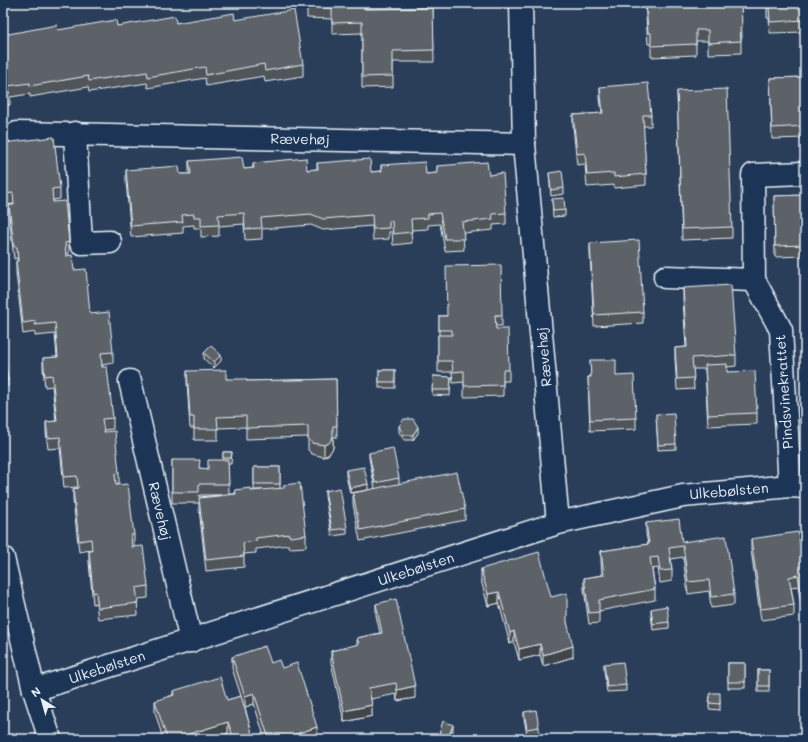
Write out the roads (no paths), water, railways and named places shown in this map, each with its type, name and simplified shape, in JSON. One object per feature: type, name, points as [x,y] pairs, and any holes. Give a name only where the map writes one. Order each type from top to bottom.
[{"type":"street","name":"Rævehøj","points":[[521,3],[524,144],[558,523]]},
{"type":"street","name":"Rævehøj","points":[[17,133],[75,133],[524,144]]},
{"type":"street","points":[[75,133],[80,243],[110,242]]},
{"type":"street","name":"Pindsvinekrattet","points":[[798,486],[781,330],[754,280],[753,175],[805,173]]},
{"type":"street","points":[[665,277],[754,280]]},
{"type":"street","name":"Rævehøj","points":[[130,381],[191,641]]},
{"type":"street","name":"Ulkebølsten","points":[[34,690],[558,523],[683,496],[798,486]]},
{"type":"street","points":[[3,558],[34,690],[50,739]]}]
